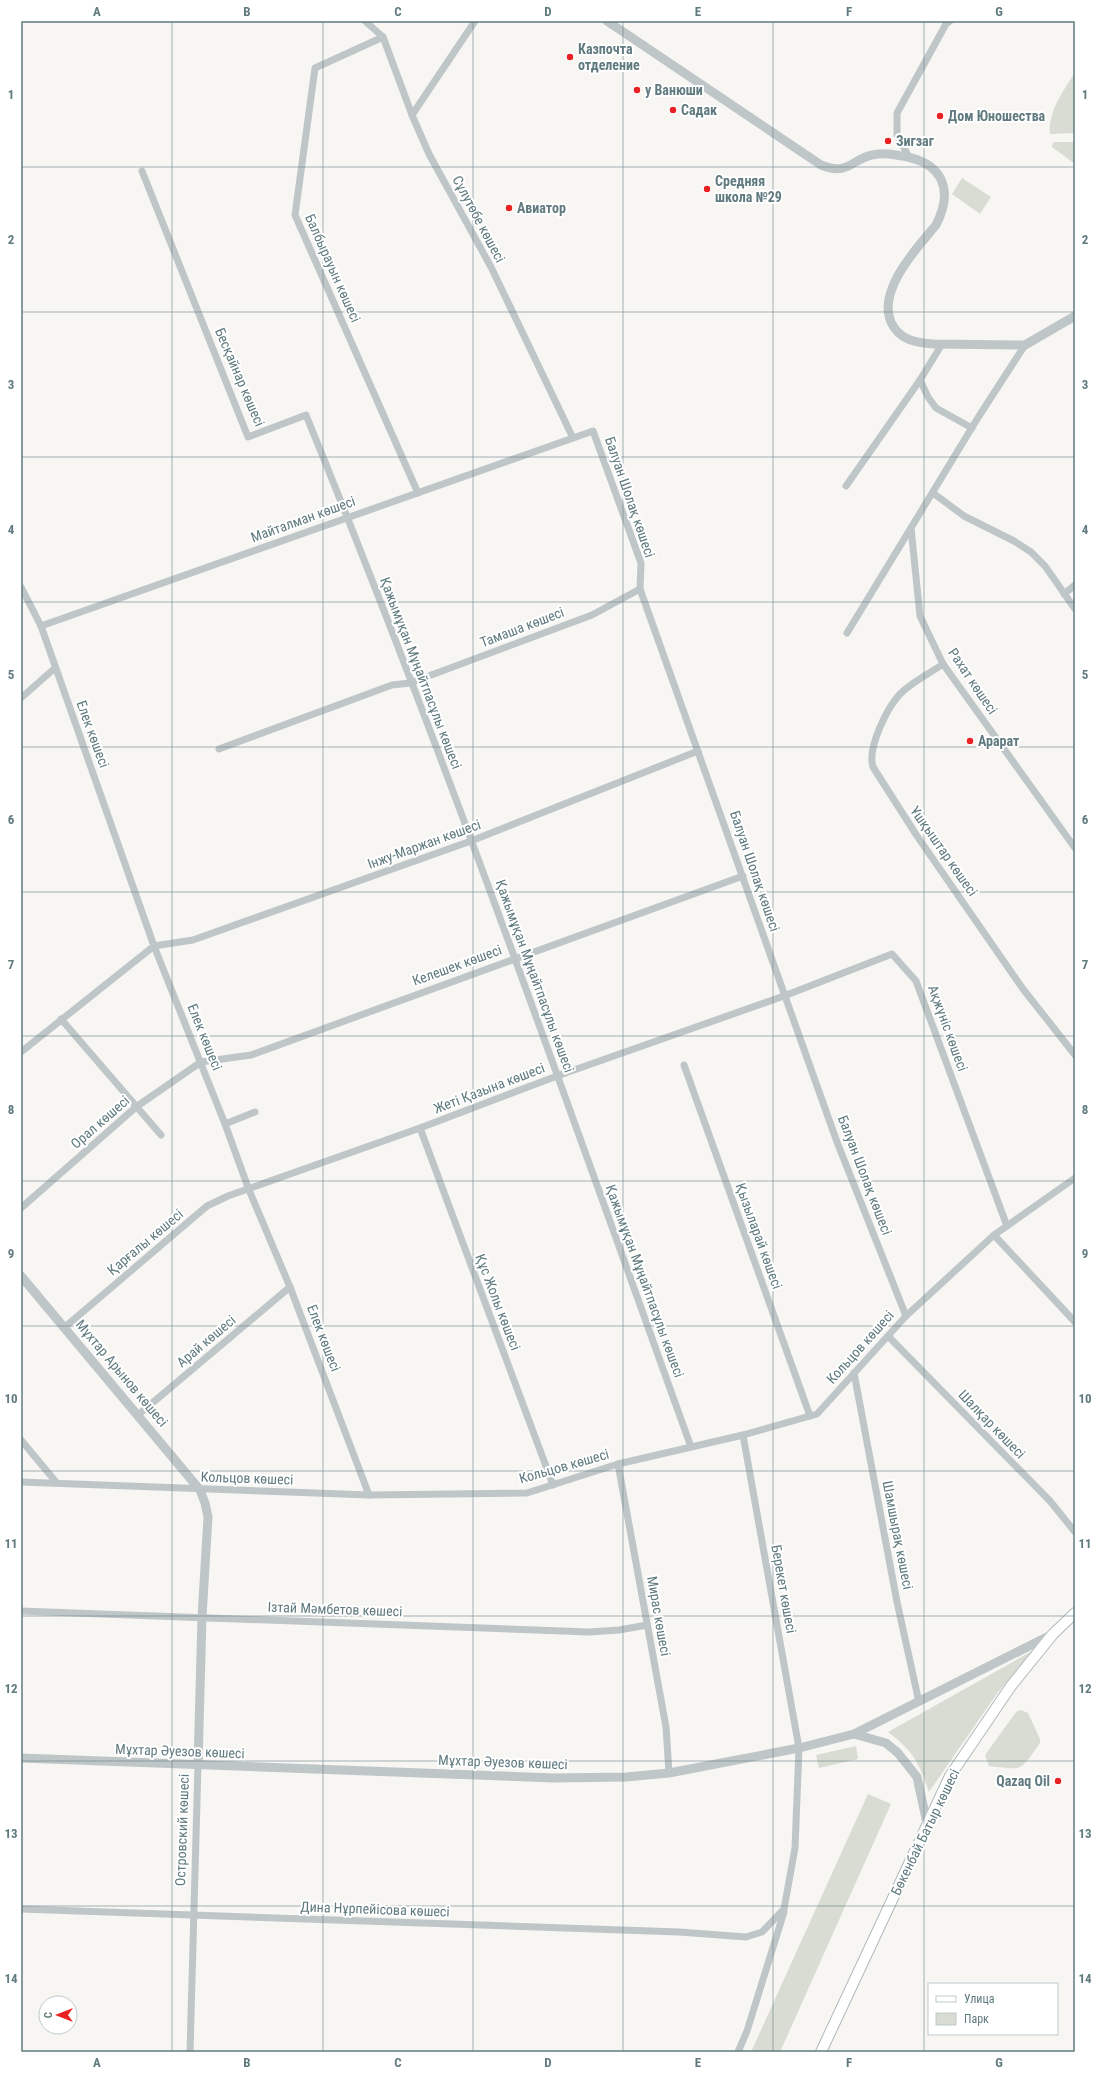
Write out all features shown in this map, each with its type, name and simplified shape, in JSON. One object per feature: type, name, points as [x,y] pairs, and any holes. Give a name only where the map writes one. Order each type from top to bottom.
[{"type":"main road","name":"Бөкенбай Батыр көшесі","points":[[822,2052],[950,1776],[1020,1674],[1053,1634],[1075,1613]]},
{"type":"street","points":[[365,21],[384,37]]},
{"type":"street","points":[[412,115],[475,21]]},
{"type":"street","points":[[607,21],[821,165],[829,168],[844,169],[875,154],[909,157],[926,164],[939,175],[945,190],[943,209],[936,225],[894,284],[889,297],[888,312],[893,327],[905,338],[919,343],[1025,345]]},
{"type":"street","points":[[909,157],[897,135],[897,113],[946,24],[950,21]]},
{"type":"street","name":"Сұлутөбе көшесі","points":[[384,37],[412,115],[429,154],[491,266],[573,438]]},
{"type":"street","name":"Балбырауын көшесі","points":[[384,37],[315,68],[295,214],[418,493]]},
{"type":"street","name":"Бесқайнар көшесі","points":[[142,171],[248,437],[306,415],[348,517]]},
{"type":"street","points":[[847,633],[972,428],[1025,345],[1075,316]]},
{"type":"street","points":[[846,486],[920,380],[942,344]]},
{"type":"street","points":[[920,380],[928,397],[936,408],[972,428]]},
{"type":"street","name":"Майталман көшесі","points":[[41,626],[593,431]]},
{"type":"street","name":"Балуан Шолақ көшесі","points":[[593,431],[641,563],[640,589],[837,1142],[906,1316]]},
{"type":"street","points":[[933,493],[964,516],[1014,541],[1030,552],[1045,566],[1075,610]]},
{"type":"street","name":"Қажымұқан Мұңайтпасұлы көшесі","points":[[348,517],[515,958],[691,1447]]},
{"type":"street","name":"Рахат көшесі","points":[[911,528],[920,616],[943,664],[1075,848]]},
{"type":"street","points":[[1064,594],[1075,585]]},
{"type":"street","name":"Елек көшесі","points":[[21,587],[41,626],[154,946],[226,1124],[249,1190],[290,1287],[369,1495]]},
{"type":"street","name":"Тамаша көшесі","points":[[219,749],[392,685],[410,683],[592,615],[640,589]]},
{"type":"street","name":"Ұшқыштар көшесі","points":[[943,664],[911,685],[896,700],[883,723],[873,746],[871,761],[874,770],[912,830],[1018,982],[1075,1055]]},
{"type":"street","points":[[21,698],[55,668]]},
{"type":"street","name":"Інжу-Маржан көшесі","points":[[154,946],[193,940],[471,841],[698,751]]},
{"type":"street","name":"Келешек көшесі","points":[[201,1062],[251,1055],[743,876]]},
{"type":"street","points":[[21,1052],[154,946]]},
{"type":"street","name":"Ақжүніс көшесі","points":[[784,996],[892,954],[908,970],[916,981],[1007,1226]]},
{"type":"street","name":"Жеті Қазына көшесі","points":[[249,1190],[420,1128],[557,1076],[784,996]]},
{"type":"street","points":[[61,1019],[161,1135]]},
{"type":"street","name":"Орал көшесі","points":[[21,1208],[136,1107],[201,1062]]},
{"type":"street","name":"Қызыларай көшесі","points":[[684,1065],[810,1416]]},
{"type":"street","points":[[226,1124],[256,1112]]},
{"type":"street","name":"Құс Жолы көшесі","points":[[420,1128],[553,1485]]},
{"type":"street","name":"Кольцов көшесі","points":[[21,1482],[56,1482],[200,1490],[369,1495],[527,1493],[618,1464],[743,1435],[817,1414],[906,1316],[994,1234],[1075,1178]]},
{"type":"street","name":"Қарғалы көшесі","points":[[65,1327],[207,1206],[228,1196],[249,1190]]},
{"type":"street","points":[[994,1234],[1075,1322]]},
{"type":"street","name":"Мұхтар Арынов көшесі","points":[[21,1276],[200,1490]]},
{"type":"street","name":"Арай көшесі","points":[[138,1416],[290,1287]]},
{"type":"street","name":"Шалқар көшесі","points":[[888,1336],[1050,1501],[1075,1532]]},
{"type":"street","name":"Шамшырақ көшесі","points":[[854,1373],[897,1602],[919,1702]]},
{"type":"street","name":"Берекет көшесі","points":[[738,2052],[747,2031],[784,1909],[795,1848],[798,1748],[743,1435]]},
{"type":"street","points":[[21,1440],[56,1482]]},
{"type":"street","name":"Мирас көшесі","points":[[618,1464],[666,1727],[669,1773]]},
{"type":"street","name":"Островский көшесі","points":[[190,2052],[202,1617],[208,1517],[206,1503],[200,1490]]},
{"type":"street","name":"Ізтай Мәмбетов көшесі","points":[[21,1611],[589,1632],[619,1630],[647,1625]]},
{"type":"street","points":[[854,1734],[1053,1634]]},
{"type":"street","name":"Мұхтар Әуезов көшесі","points":[[21,1758],[554,1778],[626,1777],[669,1773],[798,1748],[854,1734],[886,1743],[898,1752],[917,1778],[927,1823]]},
{"type":"street","name":"Дина Нұрпейісова көшесі","points":[[21,1909],[727,1935],[746,1937],[762,1932],[784,1909]]},
{"type":"green space","points":[[1075,72],[1075,133],[1050,134],[1051,117],[1057,102]]},
{"type":"green space","points":[[1053,142],[1075,142],[1075,164],[1052,147]]},
{"type":"green space","points":[[962,178],[991,197],[980,214],[952,194]]},
{"type":"green space","points":[[1032,1651],[996,1695],[929,1792],[922,1773],[914,1758],[904,1745],[888,1732]]},
{"type":"green space","points":[[1021,1710],[1028,1713],[1040,1739],[1040,1743],[1020,1767],[1009,1768],[989,1766],[985,1755],[1016,1712]]},
{"type":"green space","points":[[856,1746],[858,1759],[819,1768],[816,1755]]},
{"type":"green space","points":[[868,1794],[891,1804],[780,2052],[751,2052]]},
{"type":"place","name":"Казпочта отделение","points":[[570,57]]},
{"type":"place","name":"у Ванюши","points":[[637,90]]},
{"type":"place","name":"Садак","points":[[673,110]]},
{"type":"place","name":"Дом Юношества","points":[[940,116]]},
{"type":"place","name":"Зигзаг","points":[[888,141]]},
{"type":"place","name":"Средняя школа №29","points":[[707,189]]},
{"type":"place","name":"Авиатор","points":[[509,208]]},
{"type":"place","name":"Арарат","points":[[970,741]]},
{"type":"place","name":"Qazaq Oil","points":[[1058,1781]]}]
